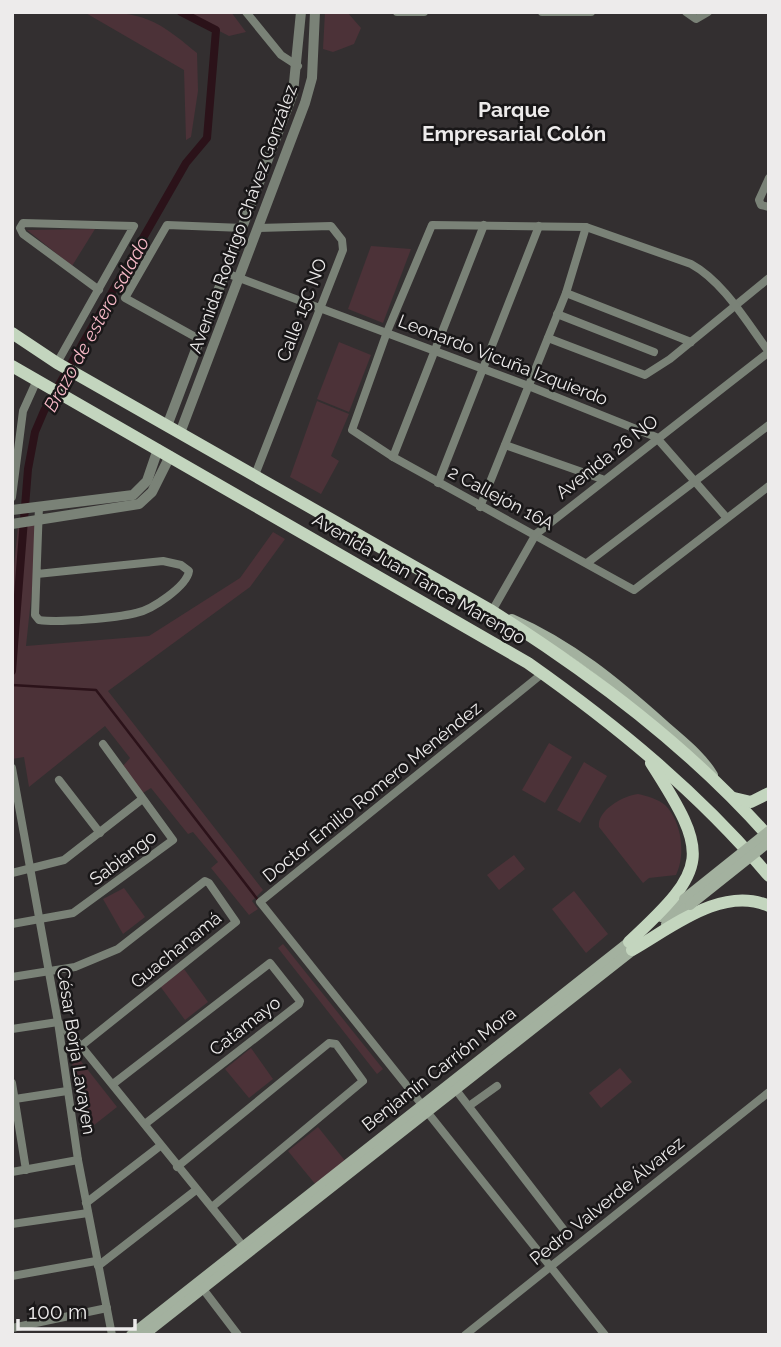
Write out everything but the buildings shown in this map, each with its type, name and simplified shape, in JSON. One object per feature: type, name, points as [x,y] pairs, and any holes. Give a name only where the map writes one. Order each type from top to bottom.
[{"type":"main road","name":"Avenida Juan Tanca Marengo","points":[[12,334],[59,364],[492,611],[614,693],[726,793],[769,840]]},
{"type":"main road","name":"Avenida Juan Tanca Marengo","points":[[12,366],[543,673],[643,751],[722,823],[769,876]]},
{"type":"main road","points":[[630,946],[676,893],[691,868],[694,853],[691,831],[679,806],[643,751]]},
{"type":"main road","points":[[726,793],[751,802],[769,793]]},
{"type":"main road","name":"Benjamín Carrión Mora","points":[[687,902],[769,831]]},
{"type":"main road","name":"Benjamín Carrión Mora","points":[[144,1335],[630,946],[769,840]]},
{"type":"main road","points":[[630,946],[713,906],[742,900],[769,906]]},
{"type":"main road","name":"Benjamín Carrión Mora","points":[[131,1335],[243,1246],[426,1109],[456,1090],[630,946]]},
{"type":"street","points":[[246,12],[281,55],[298,66]]},
{"type":"street","name":"Avenida Rodrigo Chávez González","points":[[167,426],[293,93],[298,66],[301,12]]},
{"type":"street","name":"Avenida Rodrigo Chávez González","points":[[180,433],[312,78],[314,12]]},
{"type":"street","points":[[397,12],[424,12]]},
{"type":"street","points":[[542,12],[591,13]]},
{"type":"street","points":[[686,12],[696,19],[708,12]]},
{"type":"street","points":[[769,178],[759,200],[761,205],[769,207]]},
{"type":"street","points":[[59,364],[100,290],[134,226],[23,223],[20,228],[23,234],[100,290]]},
{"type":"street","points":[[199,339],[125,298],[167,225],[243,228]]},
{"type":"street","points":[[393,457],[484,225]]},
{"type":"street","points":[[387,332],[429,228],[484,225],[586,227],[702,270],[735,307],[769,352]]},
{"type":"street","name":"Calle 15C NO","points":[[254,475],[343,250],[338,231],[331,226],[258,228]]},
{"type":"street","points":[[438,483],[539,226]]},
{"type":"street","points":[[480,506],[526,385],[566,293],[586,227]]},
{"type":"street","name":"Leonardo Vicuña Izquierdo","points":[[226,273],[526,385],[656,437],[726,517]]},
{"type":"street","points":[[548,338],[645,375],[691,342],[769,278]]},
{"type":"street","points":[[566,293],[691,342]]},
{"type":"street","points":[[557,314],[654,352]]},
{"type":"street","name":"2 Callejón 16A","points":[[387,332],[352,429],[393,457],[480,506],[536,534],[634,590],[726,517]]},
{"type":"street","name":"Avenida 26 NO","points":[[492,611],[536,534],[656,437],[769,352]]},
{"type":"street","points":[[12,497],[13,469],[23,411],[37,380]]},
{"type":"street","points":[[587,563],[769,425]]},
{"type":"street","points":[[505,445],[603,479]]},
{"type":"street","points":[[14,510],[134,495],[147,481],[164,452]]},
{"type":"street","points":[[14,524],[139,504],[152,492],[164,452]]},
{"type":"street","points":[[726,517],[769,486]]},
{"type":"street","points":[[37,507],[39,521],[35,615],[39,620],[139,613],[180,588],[188,580],[189,571],[181,565],[163,561],[37,575]]},
{"type":"street","name":"Doctor Emilio Romero Menéndez","points":[[543,673],[260,902],[605,1335]]},
{"type":"street","points":[[103,744],[139,792],[141,800]]},
{"type":"street","name":"César Borja Lavayen","points":[[13,770],[58,1022],[78,1160],[112,1335]]},
{"type":"street","points":[[59,780],[100,833]]},
{"type":"street","name":"Sabiango","points":[[12,873],[64,860],[141,800],[172,841],[83,908],[39,920]]},
{"type":"street","points":[[12,822],[22,820]]},
{"type":"street","name":"Guachanamá","points":[[47,971],[75,967],[118,948],[205,881],[236,919],[81,1046]]},
{"type":"street","points":[[12,924],[39,920]]},
{"type":"street","name":"Catamayo","points":[[113,1084],[270,964],[300,1001],[145,1124]]},
{"type":"street","points":[[12,976],[47,971]]},
{"type":"street","points":[[12,1029],[58,1022],[113,1084],[160,1146],[243,1246]]},
{"type":"street","points":[[177,1167],[332,1043],[363,1081],[212,1207]]},
{"type":"street","points":[[12,1083],[26,1170]]},
{"type":"street","points":[[469,1107],[497,1086]]},
{"type":"street","points":[[456,1090],[564,1230]]},
{"type":"street","points":[[15,1099],[67,1091]]},
{"type":"street","name":"Pedro Valverde Álvarez","points":[[465,1335],[769,1092]]},
{"type":"street","points":[[12,1224],[87,1208],[160,1146]]},
{"type":"street","points":[[12,1172],[78,1160]]},
{"type":"street","points":[[12,1276],[97,1264],[196,1190]]},
{"type":"street","points":[[203,1289],[238,1335]]},
{"type":"street","points":[[12,1328],[107,1308]]},
{"type":"shaded area","points":[[84,12],[120,13],[145,19],[169,31],[197,53],[198,91],[191,137],[186,140],[184,70]]},
{"type":"shaded area","points":[[182,12],[231,12],[246,32],[229,36]]},
{"type":"shaded area","points":[[325,12],[347,12],[361,28],[354,44],[333,52],[323,49]]},
{"type":"shaded area","points":[[95,229],[72,266],[27,230]]},
{"type":"shaded area","points":[[371,246],[411,249],[383,323],[348,309]]},
{"type":"shaded area","points":[[339,342],[371,355],[349,412],[317,399]]},
{"type":"shaded area","points":[[317,401],[349,414],[331,456],[339,461],[321,494],[290,477]]},
{"type":"shaded area","points":[[39,524],[26,646],[149,636],[240,578],[273,532],[285,539],[250,587],[108,691],[263,890],[252,901],[258,909],[249,915],[211,868],[218,862],[193,832],[188,834],[151,788],[143,793],[122,767],[130,758],[105,726],[29,787],[24,757],[12,759],[12,586],[18,526]]},
{"type":"shaded area","points":[[549,743],[572,757],[545,803],[522,790]]},
{"type":"shaded area","points":[[584,762],[607,776],[580,823],[557,810]]},
{"type":"shaded area","points":[[638,794],[665,805],[675,820],[681,839],[681,858],[676,875],[649,878],[643,883],[599,827],[599,821],[607,810],[619,801]]},
{"type":"shaded area","points":[[514,855],[525,869],[499,890],[487,875]]},
{"type":"shaded area","points":[[124,888],[145,917],[123,934],[103,899]]},
{"type":"shaded area","points":[[574,891],[608,934],[586,953],[552,909]]},
{"type":"shaded area","points":[[283,944],[383,1069],[377,1074],[278,948]]},
{"type":"shaded area","points":[[184,969],[208,1002],[185,1020],[160,986]]},
{"type":"shaded area","points":[[69,1046],[117,1107],[84,1133]]},
{"type":"shaded area","points":[[251,1048],[273,1079],[249,1098],[225,1069]]},
{"type":"shaded area","points":[[620,1068],[632,1082],[601,1108],[589,1093]]},
{"type":"shaded area","points":[[318,1127],[346,1162],[316,1185],[288,1151]]},
{"type":"waterway","name":"Brazo de estero salado","points":[[12,671],[28,469],[35,432],[44,411],[186,163],[207,138],[216,30],[181,12]]},
{"type":"waterway","points":[[12,685],[96,690],[258,900]]},
{"type":"district","name":"Parque Empresarial Colón","points":[[514,122]]}]
